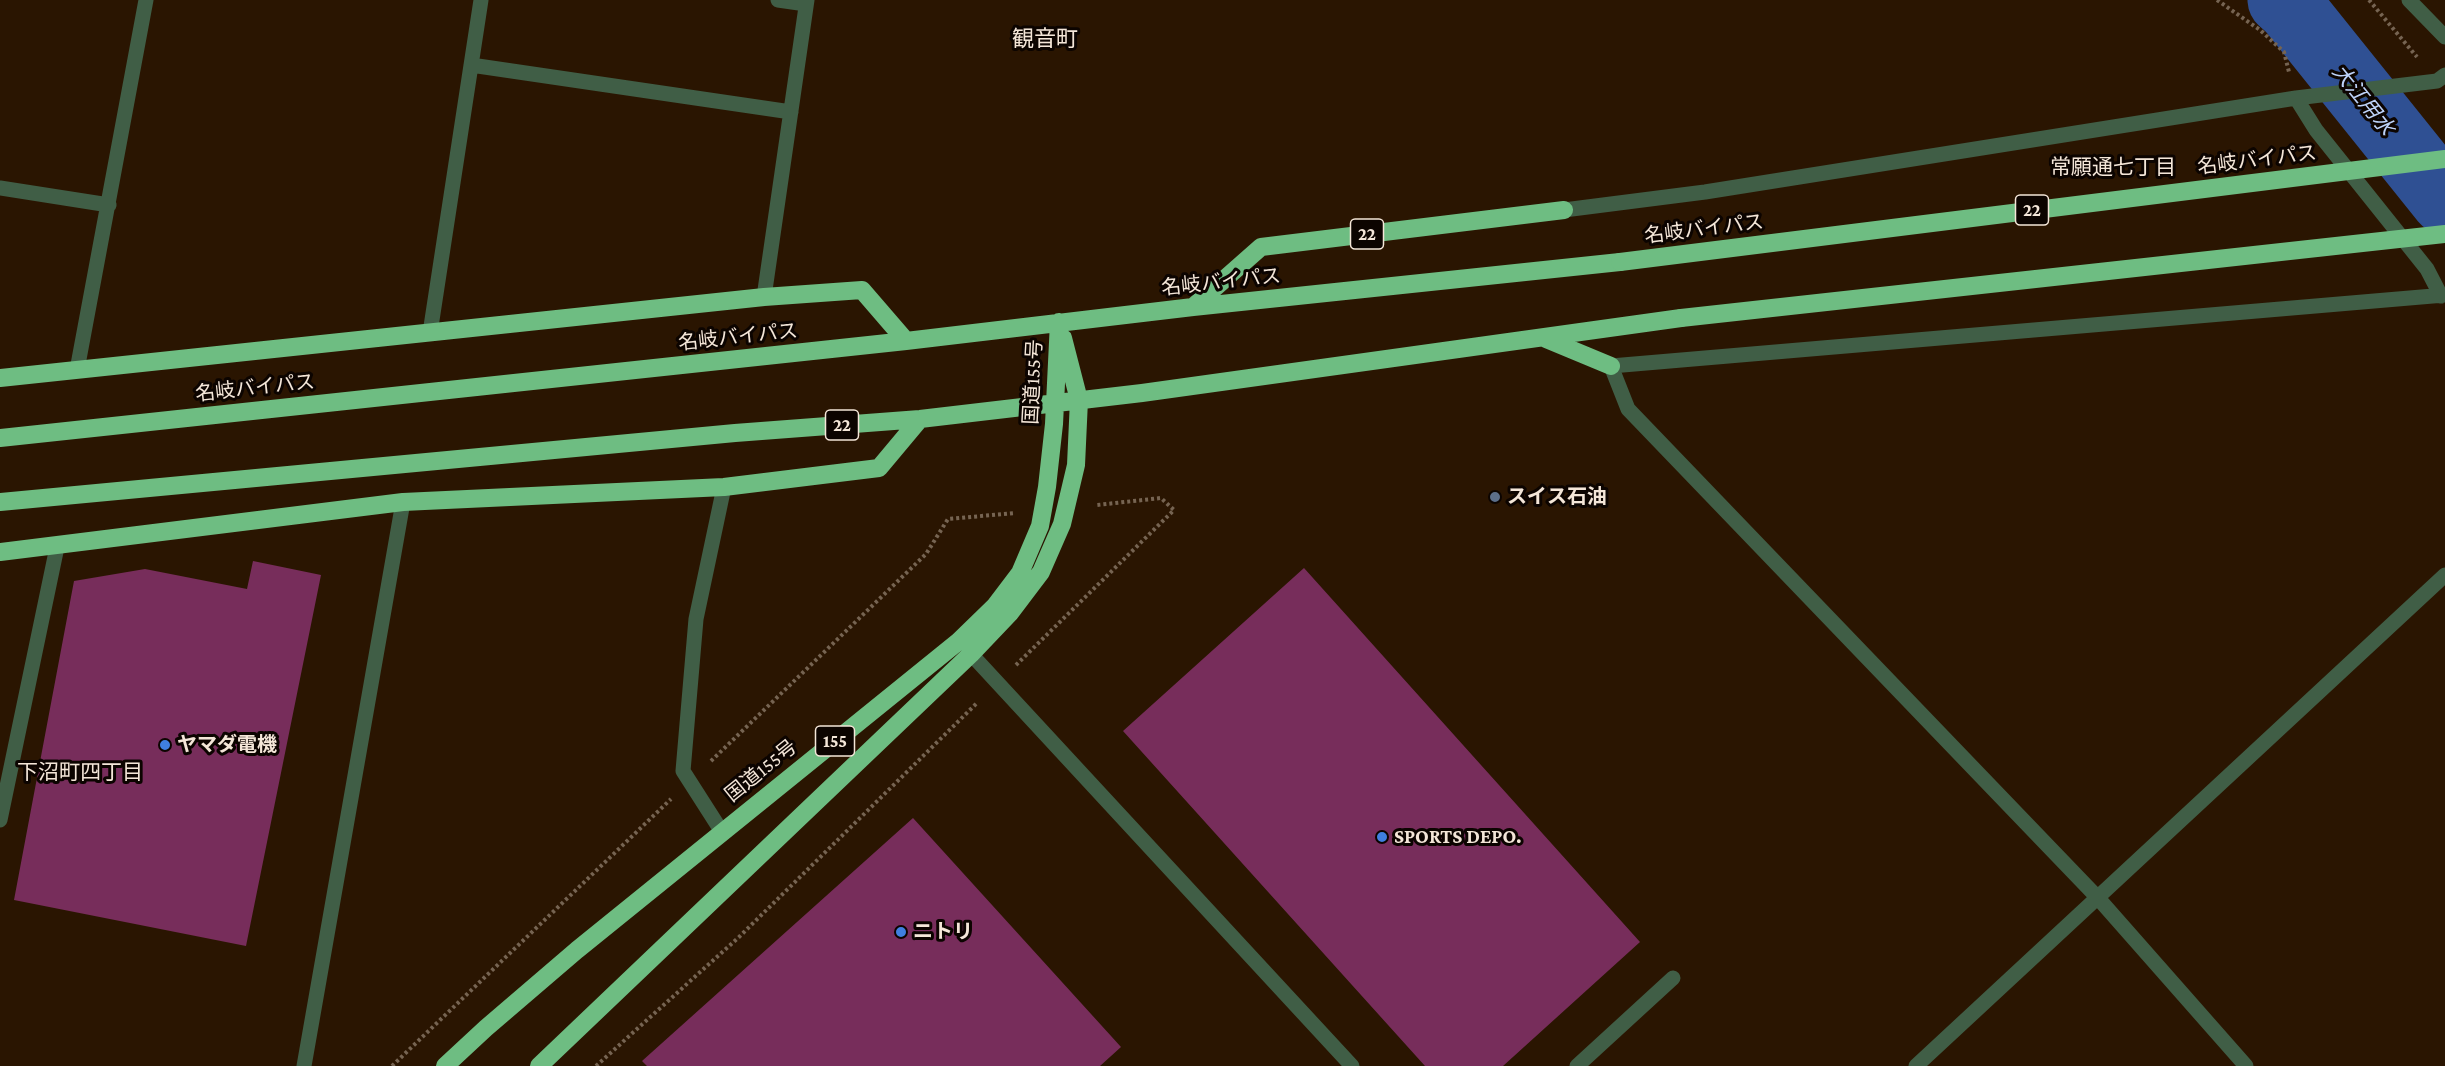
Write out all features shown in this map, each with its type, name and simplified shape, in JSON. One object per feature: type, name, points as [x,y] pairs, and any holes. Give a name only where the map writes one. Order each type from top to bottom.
[{"type":"highway","name":"名岐バイパス","points":[[0,438],[1620,262],[2445,159]]},
{"type":"highway","name":"22","points":[[1193,307],[1261,247],[1564,210]]},
{"type":"highway","name":"22","points":[[0,502],[735,433],[921,419],[1142,393],[1545,339],[1681,318],[2445,234]]},
{"type":"highway","points":[[0,378],[764,297],[862,290],[906,341]]},
{"type":"highway","name":"国道155号","points":[[539,1066],[971,654],[1010,613],[1041,572],[1062,524],[1076,465],[1079,400],[1059,322]]},
{"type":"highway","name":"国道155号","points":[[445,1066],[568,958],[959,642],[995,606],[1020,573],[1040,526],[1048,476],[1059,322]]},
{"type":"highway","name":"22","points":[[1545,339],[1611,366]]},
{"type":"highway","points":[[0,552],[57,547],[403,502],[724,486],[879,468],[921,419]]},
{"type":"street","points":[[77,370],[146,0]]},
{"type":"street","points":[[430,333],[481,0]]},
{"type":"street","points":[[764,297],[807,2],[778,0]]},
{"type":"street","points":[[2409,0],[2445,37]]},
{"type":"street","points":[[471,65],[790,112]]},
{"type":"street","points":[[1564,210],[1716,191],[2296,98],[2441,78]]},
{"type":"street","points":[[2246,1066],[2098,898],[1628,409],[1611,366],[2443,295],[2427,269],[2316,130],[2296,98]]},
{"type":"street","points":[[0,188],[109,205]]},
{"type":"street","points":[[722,832],[683,771],[696,619],[724,486]]},
{"type":"street","points":[[304,1066],[403,502]]},
{"type":"street","points":[[0,820],[57,547]]},
{"type":"street","points":[[1916,1066],[2445,575]]},
{"type":"street","points":[[971,654],[1352,1066]]},
{"type":"street","points":[[1577,1066],[1673,978]]},
{"type":"path","points":[[2217,0],[2260,30],[2284,52],[2296,98]]},
{"type":"path","points":[[2369,0],[2441,78]]},
{"type":"path","points":[[596,1066],[739,937],[1174,510],[1161,498],[1066,508]]},
{"type":"path","points":[[392,1066],[926,554],[948,519],[1042,510]]},
{"type":"building","name":"ヤマダ電機","points":[[253,561],[321,575],[246,946],[14,900],[74,581],[145,569],[247,589]]},
{"type":"building","name":"SPORTS DEPO.","points":[[1304,568],[1640,942],[1503,1066],[1425,1066],[1123,731]]},
{"type":"building","name":"ニトリ","points":[[913,818],[1121,1047],[1100,1066],[647,1066],[642,1061]]},
{"type":"waterway","name":"大江用水","points":[[2282,0],[2291,8],[2445,200]]},
{"type":"place","name":"スイス石油","points":[[1495,497]]},
{"type":"place","name":"ヤマダ電機","points":[[165,745]]},
{"type":"place","name":"SPORTS DEPO.","points":[[1382,837]]},
{"type":"place","name":"ニトリ","points":[[901,932]]},
{"type":"district","name":"観音町","points":[[1045,39]]},
{"type":"district","name":"常願通七丁目","points":[[2113,168]]},
{"type":"district","name":"下沼町四丁目","points":[[80,773]]}]
